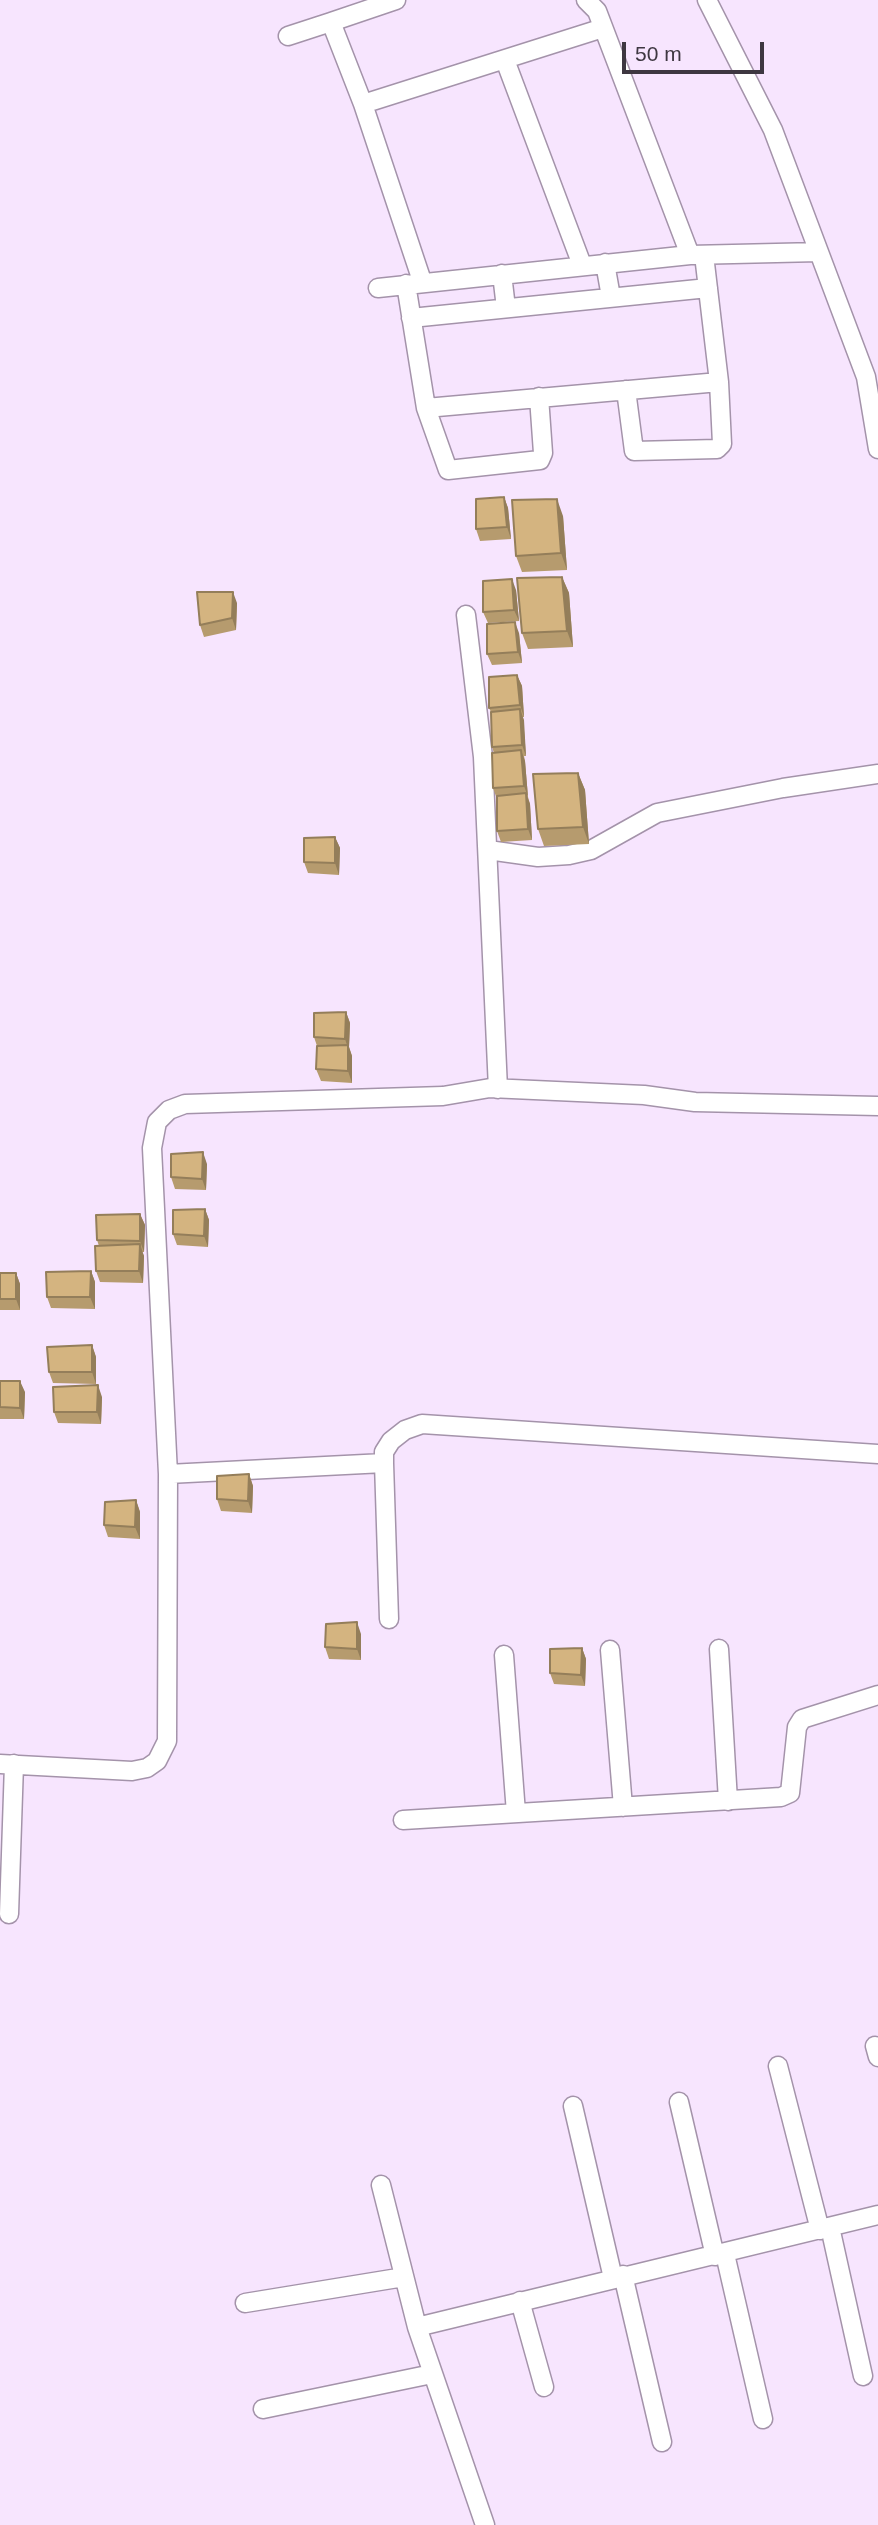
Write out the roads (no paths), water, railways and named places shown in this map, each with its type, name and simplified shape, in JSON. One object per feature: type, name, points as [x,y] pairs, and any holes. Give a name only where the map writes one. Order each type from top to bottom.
[{"type":"street","points":[[288,37],[396,0]]},
{"type":"street","points":[[586,0],[597,11],[708,288],[724,437],[717,449],[634,452],[626,390]]},
{"type":"street","points":[[707,0],[773,130],[866,377],[878,449]]},
{"type":"street","points":[[331,22],[363,104],[414,282],[411,318],[426,408],[444,466],[453,471],[540,460],[543,453],[539,397]]},
{"type":"street","points":[[363,104],[603,28]]},
{"type":"street","points":[[505,60],[582,265]]},
{"type":"street","points":[[378,288],[414,282],[697,255],[819,252]]},
{"type":"street","points":[[605,263],[611,297]]},
{"type":"street","points":[[502,274],[506,308]]},
{"type":"street","points":[[411,318],[708,288]]},
{"type":"street","points":[[426,408],[719,382]]},
{"type":"street","points":[[466,615],[483,757],[498,1088]]},
{"type":"street","points":[[488,850],[538,857],[569,855],[592,850],[657,813],[783,788],[878,775]]},
{"type":"street","points":[[9,1914],[7,1764],[132,1771],[147,1768],[164,1751],[167,1741],[168,1474],[152,1148],[157,1122],[169,1110],[185,1104],[443,1096],[498,1088],[644,1095],[695,1102],[878,1106]]},
{"type":"street","points":[[389,1619],[384,1452],[391,1441],[422,1424],[878,1454]]},
{"type":"street","points":[[168,1474],[384,1463]]},
{"type":"street","points":[[719,1649],[728,1801]]},
{"type":"street","points":[[610,1650],[623,1807]]},
{"type":"street","points":[[503,1655],[516,1814]]},
{"type":"street","points":[[403,1820],[781,1797],[790,1793],[797,1727],[802,1719],[878,1695]]},
{"type":"street","points":[[778,2066],[825,2229],[863,2376]]},
{"type":"street","points":[[679,2102],[763,2420]]},
{"type":"street","points":[[573,2106],[662,2442]]},
{"type":"street","points":[[381,2185],[417,2327],[485,2525]]},
{"type":"street","points":[[417,2327],[878,2215]]},
{"type":"street","points":[[245,2303],[404,2277]]},
{"type":"street","points":[[520,2301],[544,2387]]},
{"type":"street","points":[[263,2409],[432,2374]]}]
